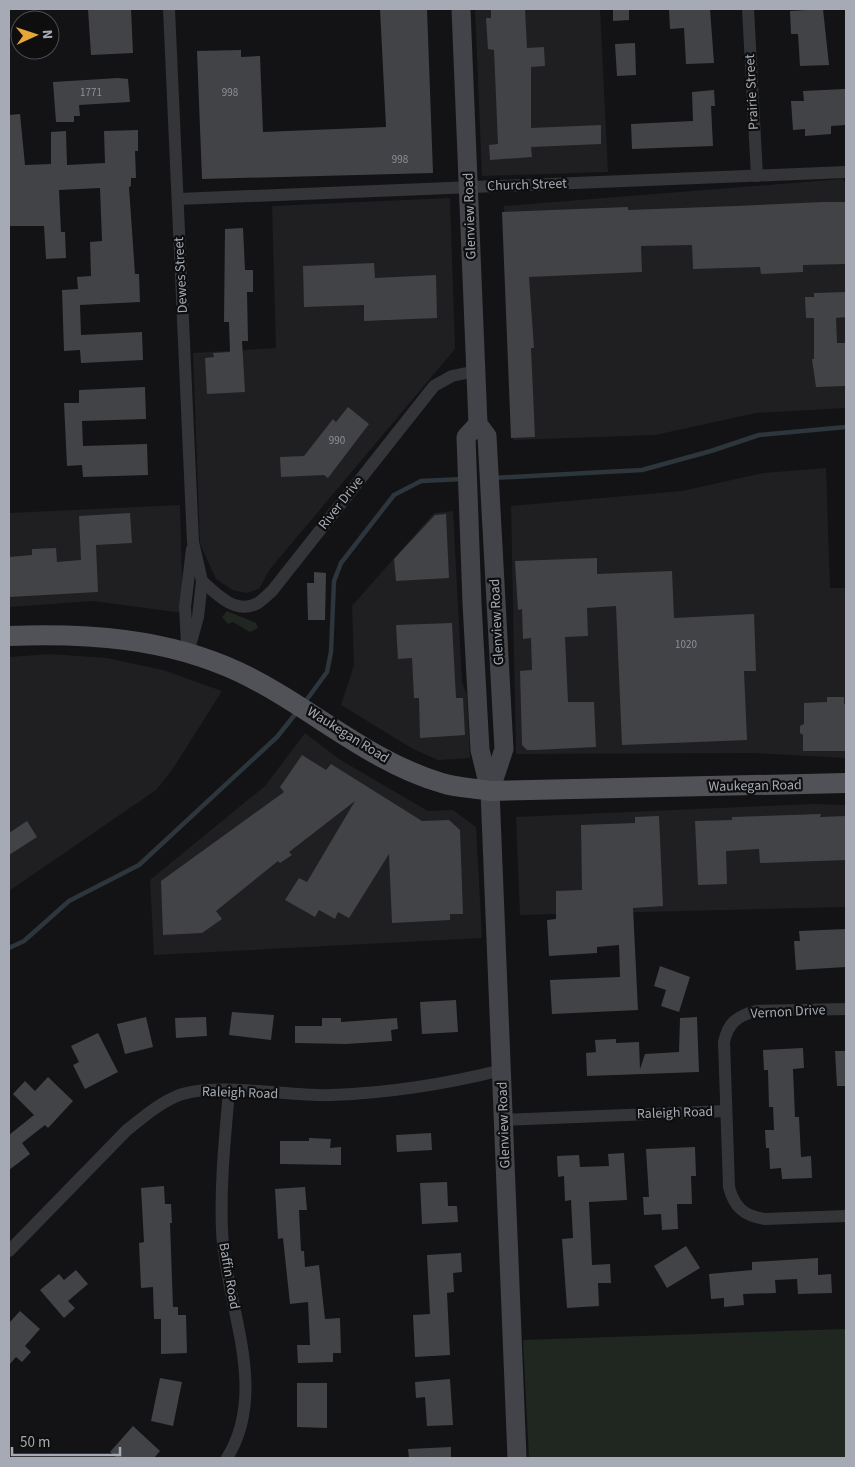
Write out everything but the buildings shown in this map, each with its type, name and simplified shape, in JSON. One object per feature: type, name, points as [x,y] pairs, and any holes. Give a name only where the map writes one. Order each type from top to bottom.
[{"type":"main road","name":"Glenview Road","points":[[461,9],[478,424],[487,436],[489,457],[504,749],[490,791]]},
{"type":"main road","name":"Glenview Road","points":[[478,424],[466,437],[468,508],[480,750],[490,791],[517,1458]]},
{"type":"main road","name":"Waukegan Road","points":[[9,636],[99,635],[188,652],[237,671],[290,699],[380,757],[442,784],[490,791],[846,783]]},
{"type":"street","name":"Dewes Street","points":[[169,9],[193,542],[202,581],[198,617],[188,652]]},
{"type":"street","name":"Prairie Street","points":[[748,9],[756,176]]},
{"type":"street","name":"Church Street","points":[[178,199],[846,172]]},
{"type":"street","name":"River Drive","points":[[202,581],[222,600],[234,605],[256,604],[272,591],[434,386],[452,376],[476,371]]},
{"type":"street","name":"Dewes Street","points":[[188,652],[185,617],[187,583],[193,542]]},
{"type":"street","name":"Vernon Drive","points":[[726,1111],[724,1042],[729,1025],[735,1020],[756,1012],[846,1009]]},
{"type":"street","name":"Raleigh Road","points":[[9,1251],[127,1130],[147,1114],[170,1100],[191,1092],[229,1091],[330,1096],[371,1093],[459,1081],[502,1070]]},
{"type":"street","name":"Baffin Road","points":[[227,1458],[237,1437],[245,1391],[241,1337],[226,1268],[222,1233],[221,1195],[229,1091]]},
{"type":"street","name":"Raleigh Road","points":[[503,1120],[726,1111],[729,1187],[732,1198],[742,1213],[764,1220],[846,1216]]},
{"type":"shaded area","points":[[475,9],[600,9],[608,172],[482,176]]},
{"type":"shaded area","points":[[842,179],[846,183],[846,408],[756,413],[655,435],[513,440],[504,206]]},
{"type":"shaded area","points":[[450,198],[455,349],[270,569],[259,589],[246,593],[233,590],[216,579],[200,544],[193,353],[276,348],[272,206]]},
{"type":"shaded area","points":[[826,468],[830,588],[846,588],[846,758],[755,753],[516,754],[511,506],[682,491],[763,473]]},
{"type":"shaded area","points":[[180,505],[183,613],[93,601],[9,607],[9,513]]},
{"type":"shaded area","points":[[453,511],[462,682],[467,695],[470,758],[438,760],[413,749],[341,705],[354,665],[352,606],[434,513]]},
{"type":"shaded area","points":[[227,611],[256,623],[258,628],[250,632],[233,622],[228,624],[222,617]]},
{"type":"shaded area","points":[[50,654],[107,658],[163,670],[222,691],[172,770],[156,790],[9,891],[9,657]]},
{"type":"shaded area","points":[[305,733],[339,759],[428,811],[453,810],[476,827],[482,938],[154,955],[150,880],[265,786]]},
{"type":"shaded area","points":[[812,804],[846,805],[846,907],[520,915],[516,817]]},
{"type":"shaded area","points":[[846,1329],[846,1458],[529,1458],[523,1340]]},
{"type":"waterway","points":[[493,478],[642,470],[711,451],[759,435],[846,427]]},
{"type":"waterway","points":[[305,702],[327,672],[331,652],[334,581],[341,563],[394,495],[421,481],[463,479]]},
{"type":"waterway","points":[[9,948],[24,941],[69,901],[139,865],[277,737],[297,712]]}]
